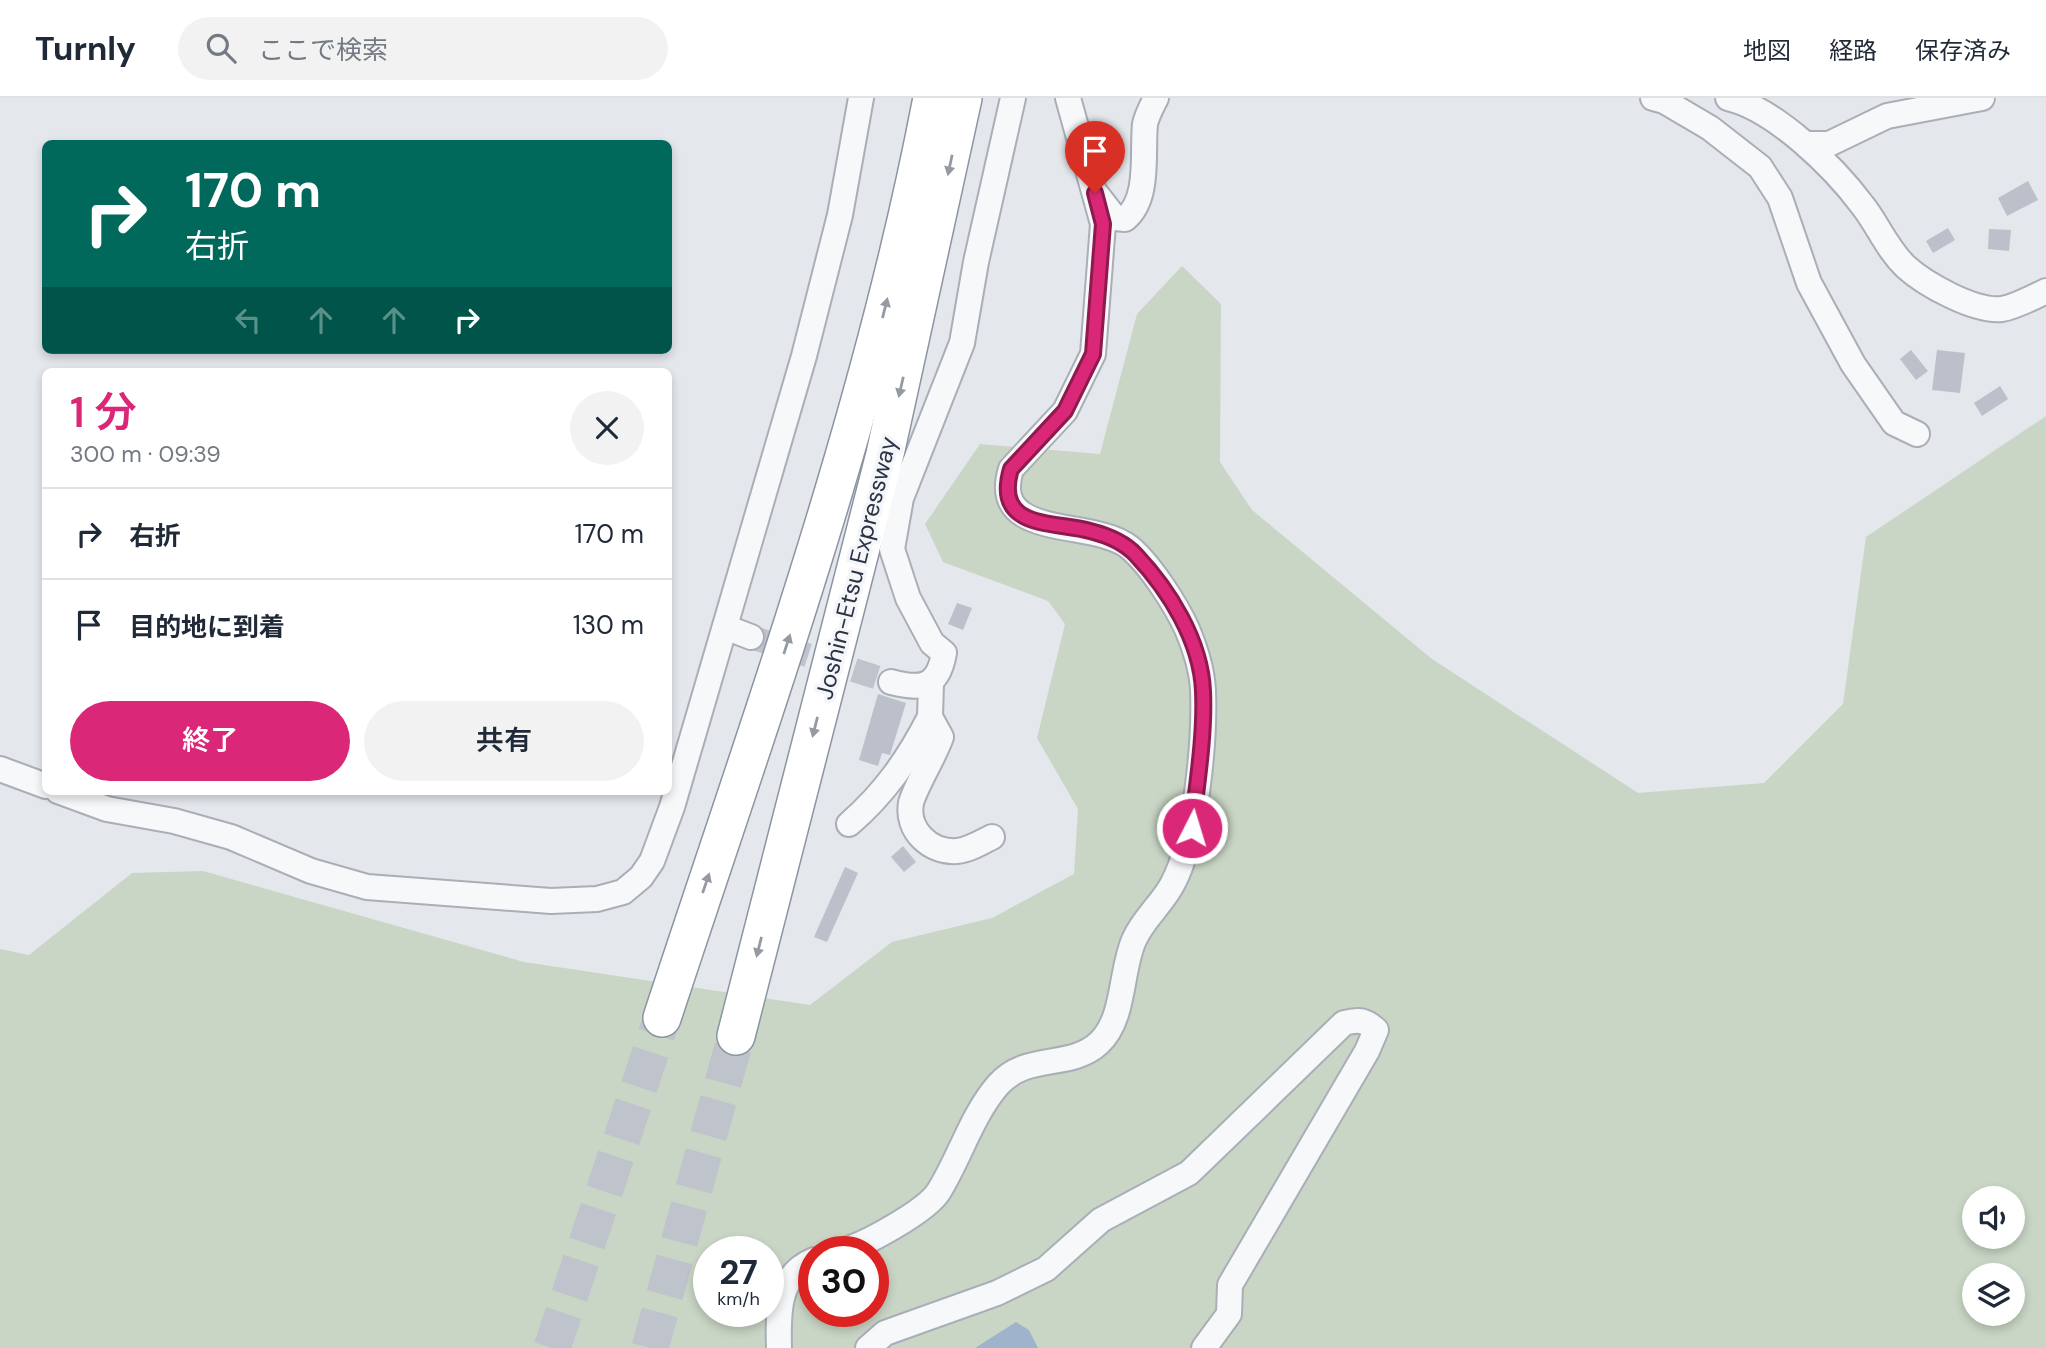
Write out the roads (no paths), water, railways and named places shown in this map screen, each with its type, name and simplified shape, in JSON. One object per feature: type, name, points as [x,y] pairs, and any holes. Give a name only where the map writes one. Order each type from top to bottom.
[{"type":"highway","name":"Joshin-Etsu Expressway","points":[[662,1017],[797,614],[852,433],[904,229],[932,98]]},
{"type":"highway","name":"Joshin-Etsu Expressway","points":[[736,1036],[885,454],[963,98]]},
{"type":"street","points":[[69,795],[107,809],[174,821],[231,837],[311,871],[367,887],[498,898],[597,899],[623,892],[640,877],[652,861],[672,807],[810,331],[840,215],[861,98]]},
{"type":"street","points":[[891,682],[913,688],[930,682],[941,669],[944,653],[932,643],[908,598],[892,549],[901,498],[962,343],[976,262],[1013,98]]},
{"type":"street","points":[[876,1236],[910,1216],[938,1194],[983,1106],[999,1084],[1019,1067],[1072,1058],[1098,1044],[1118,1014],[1123,971],[1135,937],[1174,883],[1192,828],[1203,690],[1186,627],[1150,569],[1128,546],[1089,530],[1047,525],[1020,514],[1009,500],[1007,481],[1011,469],[1065,411],[1093,354],[1103,224],[1069,98]]},
{"type":"street","points":[[1095,193],[1115,218],[1125,219],[1136,211],[1143,172],[1146,120],[1156,98]]},
{"type":"street","points":[[1728,98],[1748,102],[1806,144],[1865,207],[1883,240],[1906,267],[1940,290],[1977,305],[2002,309],[2046,291]]},
{"type":"street","points":[[1806,144],[1829,144],[1887,116],[1982,98]]},
{"type":"street","points":[[1665,99],[1710,128],[1760,166],[1780,198],[1809,283],[1853,364],[1894,423],[1917,434]]},
{"type":"street","points":[[725,627],[751,637]]},
{"type":"street","points":[[849,824],[881,794],[912,752],[930,717],[930,682]]},
{"type":"street","points":[[930,717],[941,737],[934,759],[911,802],[912,820],[922,841],[935,848],[957,851],[992,837]]},
{"type":"street","points":[[0,769],[42,785]]},
{"type":"street","points":[[868,1348],[885,1333],[997,1293],[1046,1269],[1101,1220],[1189,1173],[1344,1023],[1366,1021],[1376,1030],[1367,1051],[1230,1285],[1229,1314],[1204,1348]]},
{"type":"street","points":[[779,1348],[778,1320],[783,1287],[798,1268]]},
{"type":"water","points":[[1016,1322],[1029,1330],[1038,1348],[975,1348]]},
{"type":"tunnel","points":[[751,637],[891,682]]},
{"type":"tunnel","points":[[552,1348],[662,1018]]},
{"type":"tunnel","points":[[650,1348],[736,1036]]}]
